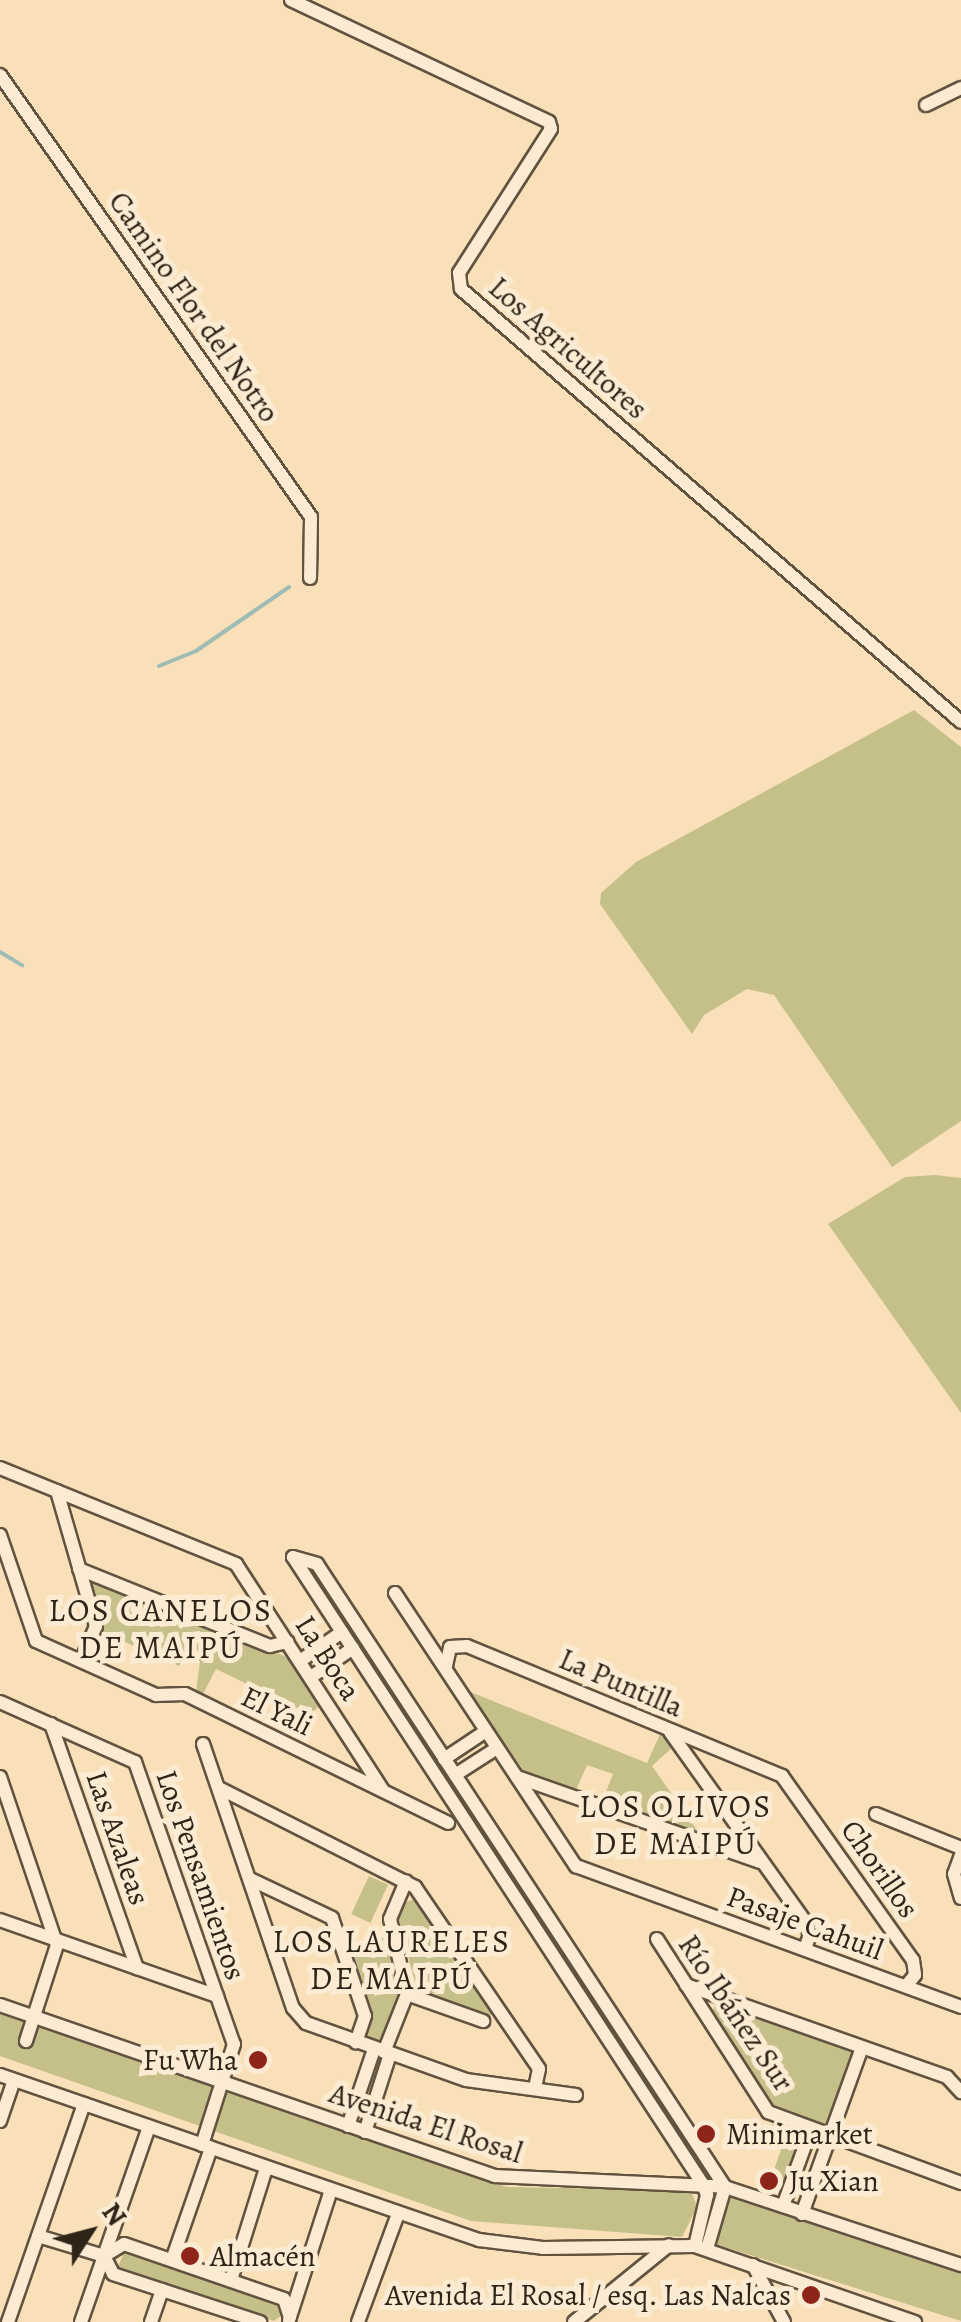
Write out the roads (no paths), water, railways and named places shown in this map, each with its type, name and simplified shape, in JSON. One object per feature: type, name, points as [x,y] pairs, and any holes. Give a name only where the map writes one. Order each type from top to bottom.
[{"type":"street","name":"Los Agricultores","points":[[290,0],[549,122],[551,129],[459,272],[462,288],[961,722]]},
{"type":"street","name":"Camino Flor del Notro","points":[[0,75],[311,516],[310,578]]},
{"type":"street","points":[[926,105],[961,88]]},
{"type":"street","name":"La Boca","points":[[0,1468],[230,1559],[384,1792]]},
{"type":"street","points":[[57,1491],[96,1626],[81,1661]]},
{"type":"street","name":"El Yali","points":[[0,1535],[29,1632],[156,1695],[185,1694],[448,1824]]},
{"type":"street","points":[[293,1557],[317,1564],[725,2186],[701,2248],[706,2195],[702,2183],[293,1557]]},
{"type":"street","points":[[78,1568],[270,1646],[288,1642]]},
{"type":"street","points":[[395,1594],[517,1777],[762,1862]]},
{"type":"street","points":[[300,1662],[342,1632]]},
{"type":"street","name":"La Puntilla","points":[[446,1666],[450,1648],[468,1646],[775,1772],[789,1784]]},
{"type":"street","points":[[311,1677],[353,1648]]},
{"type":"street","name":"Los Pensamientos","points":[[0,1702],[135,1762],[218,1996],[234,2048],[172,2260]]},
{"type":"street","points":[[396,1714],[409,1705]]},
{"type":"street","name":"Las Azaleas","points":[[52,1724],[138,1968]]},
{"type":"street","points":[[668,1730],[809,1928],[805,1949]]},
{"type":"street","points":[[444,1758],[486,1731]]},
{"type":"street","points":[[203,1744],[294,2008],[306,2023],[466,2080],[576,2095]]},
{"type":"street","points":[[455,1776],[497,1748]]},
{"type":"street","points":[[0,1777],[56,1940],[26,2041]]},
{"type":"street","name":"Pasaje Cahuil","points":[[517,1777],[576,1866],[961,2006]]},
{"type":"street","name":"Chorillos","points":[[789,1784],[913,1960],[914,1975],[906,1986]]},
{"type":"street","points":[[219,1788],[406,1881],[422,1894],[539,2069],[535,2088]]},
{"type":"street","points":[[876,1814],[961,1852],[954,1874],[961,1898]]},
{"type":"street","points":[[504,1881],[518,1872]]},
{"type":"street","points":[[250,1878],[332,1918],[365,2016],[356,2042]]},
{"type":"street","points":[[348,2126],[407,1994],[390,1919],[406,1881]]},
{"type":"street","points":[[0,1920],[218,1996]]},
{"type":"street","name":"Río Ibáñez Sur","points":[[657,1939],[768,2112],[961,2183]]},
{"type":"street","points":[[686,1985],[947,2077],[961,2092]]},
{"type":"street","points":[[407,1994],[483,2021]]},
{"type":"street","name":"Avenida El Rosal","points":[[0,2005],[512,2180],[725,2186],[961,2264]]},
{"type":"street","points":[[802,2214],[862,2047]]},
{"type":"street","points":[[365,2132],[383,2052]]},
{"type":"street","points":[[0,2120],[7,2077],[398,2214],[510,2246],[701,2248],[915,2322]]},
{"type":"street","points":[[8,2322],[84,2104]]},
{"type":"street","points":[[80,2322],[149,2126]]},
{"type":"street","points":[[783,2206],[811,2129]]},
{"type":"street","points":[[232,2280],[266,2168]]},
{"type":"street","points":[[287,2320],[330,2190]]},
{"type":"street","points":[[358,2322],[398,2214]]},
{"type":"street","points":[[38,2236],[104,2256],[114,2274],[220,2316],[260,2322]]},
{"type":"street","points":[[104,2256],[124,2244],[232,2280],[284,2299],[287,2320]]},
{"type":"street","points":[[574,2322],[669,2245]]},
{"type":"street","points":[[753,2264],[784,2322]]},
{"type":"street","points":[[151,2322],[162,2290]]},
{"type":"street","points":[[287,2320],[306,2322]]},
{"type":"waterway","points":[[159,666],[196,651],[289,587]]},
{"type":"waterway","points":[[0,952],[22,965]]},
{"type":"place","name":"Fu Wha","points":[[258,2060]]},
{"type":"place","name":"Minimarket","points":[[706,2134]]},
{"type":"place","name":"Ju Xian","points":[[769,2181]]},
{"type":"place","name":"Almacén","points":[[190,2256]]},
{"type":"place","name":"Avenida El Rosal / esq. Las Nalcas","points":[[811,2295]]},
{"type":"district","name":"LOS CANELOS DE MAIPÚ","points":[[161,1630]]},
{"type":"district","name":"LOS OLIVOS DE MAIPÚ","points":[[676,1826]]},
{"type":"district","name":"LOS LAURELES DE MAIPÚ","points":[[392,1960]]}]
